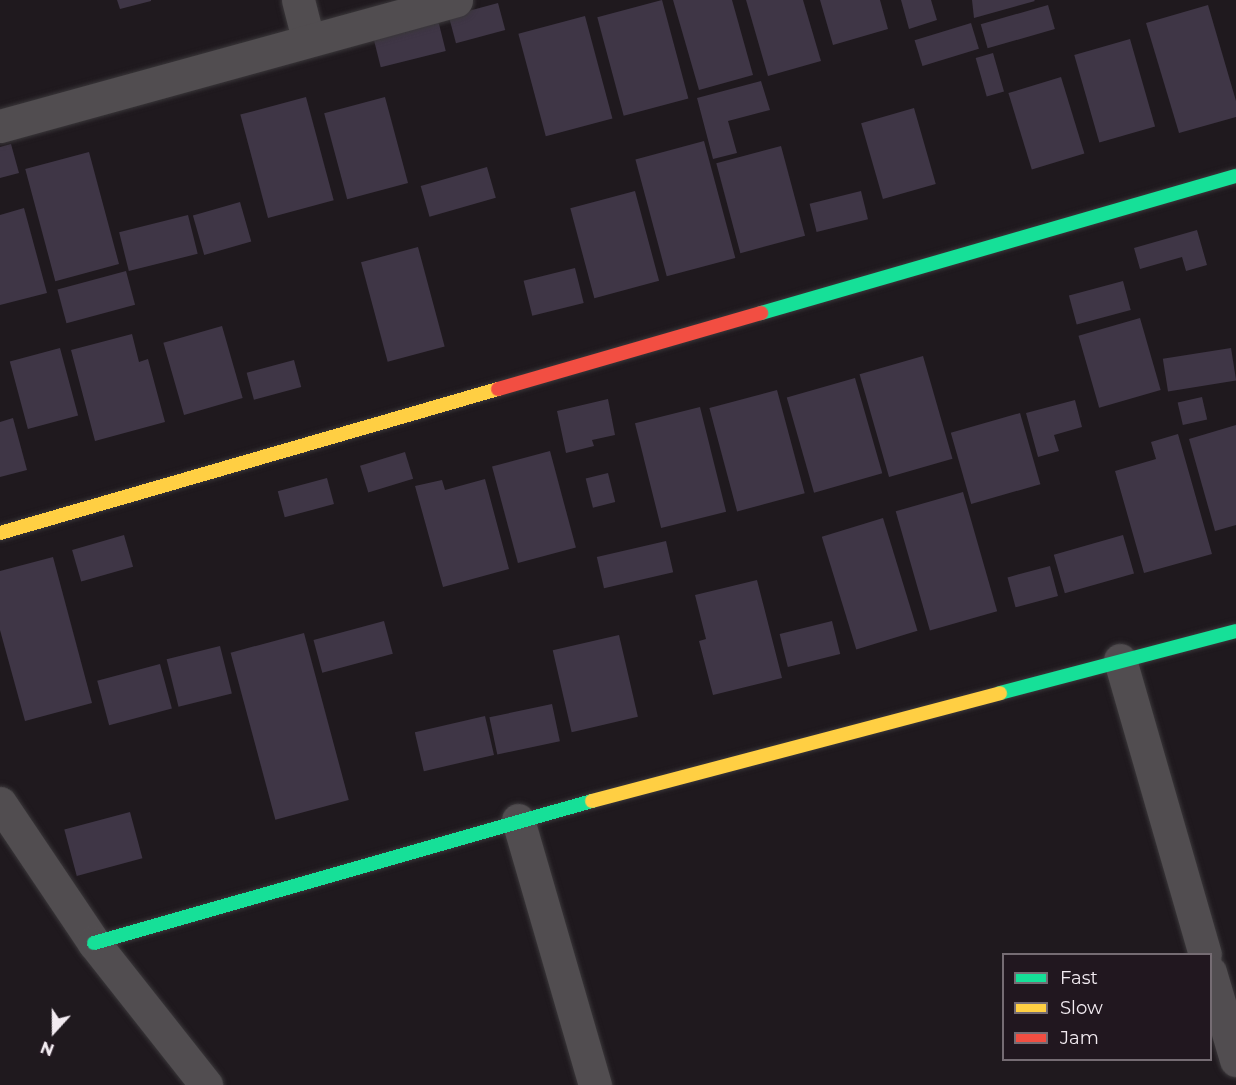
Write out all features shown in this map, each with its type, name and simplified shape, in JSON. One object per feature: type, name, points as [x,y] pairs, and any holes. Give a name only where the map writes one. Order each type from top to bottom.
[{"type":"street","points":[[298,0],[308,39]]},
{"type":"street","points":[[0,126],[308,39],[456,0]]},
{"type":"street","points":[[0,533],[1236,176]]},
{"type":"street","points":[[94,943],[518,820],[1236,631]]},
{"type":"street","points":[[1120,660],[1205,953]]},
{"type":"street","points":[[0,802],[94,943],[206,1085]]},
{"type":"street","points":[[518,820],[595,1085]]},
{"type":"street","points":[[1212,979],[1236,1060]]},
{"type":"building","points":[[117,0],[151,0],[151,1],[120,9]]},
{"type":"building","points":[[662,0],[688,99],[624,116],[597,17]]},
{"type":"building","points":[[673,0],[732,0],[753,75],[699,90]]},
{"type":"building","points":[[746,0],[803,0],[821,61],[768,76]]},
{"type":"building","points":[[820,0],[880,0],[888,29],[833,45]]},
{"type":"building","points":[[901,0],[931,0],[937,20],[909,29]]},
{"type":"building","points":[[972,0],[1034,0],[1035,1],[974,18]]},
{"type":"building","points":[[498,3],[505,30],[456,43],[449,16]]},
{"type":"building","points":[[1048,5],[1055,29],[988,48],[981,24]]},
{"type":"building","points":[[1208,5],[1236,101],[1236,117],[1179,133],[1146,23]]},
{"type":"building","points":[[585,16],[612,118],[546,136],[518,34]]},
{"type":"building","points":[[438,20],[446,51],[381,67],[373,36]]},
{"type":"building","points":[[971,23],[979,49],[922,66],[915,40]]},
{"type":"building","points":[[1130,39],[1155,126],[1099,142],[1074,55]]},
{"type":"building","points":[[993,53],[1004,91],[987,96],[976,58]]},
{"type":"building","points":[[1061,77],[1084,154],[1032,170],[1008,93]]},
{"type":"building","points":[[761,81],[770,110],[728,121],[737,153],[713,159],[697,98]]},
{"type":"building","points":[[306,97],[334,200],[268,218],[240,115]]},
{"type":"building","points":[[385,97],[408,183],[347,199],[324,113]]},
{"type":"building","points":[[914,108],[936,184],[883,199],[861,123]]},
{"type":"building","points":[[704,141],[735,258],[667,276],[635,159]]},
{"type":"building","points":[[11,144],[19,173],[0,178],[0,147]]},
{"type":"building","points":[[781,146],[805,236],[740,253],[716,163]]},
{"type":"building","points":[[89,152],[119,264],[55,281],[25,169]]},
{"type":"building","points":[[487,167],[496,198],[429,217],[421,186]]},
{"type":"building","points":[[635,191],[659,281],[594,298],[570,208]]},
{"type":"building","points":[[861,191],[868,219],[817,232],[810,204]]},
{"type":"building","points":[[240,202],[251,241],[204,255],[193,216]]},
{"type":"building","points":[[24,208],[47,293],[0,305],[0,215]]},
{"type":"building","points":[[188,215],[198,254],[129,271],[119,232]]},
{"type":"building","points":[[1197,230],[1207,265],[1186,271],[1182,257],[1140,269],[1134,248]]},
{"type":"building","points":[[418,247],[445,346],[388,362],[361,262]]},
{"type":"building","points":[[575,268],[584,303],[532,316],[524,281]]},
{"type":"building","points":[[126,271],[135,305],[66,323],[57,289]]},
{"type":"building","points":[[1123,281],[1131,310],[1077,324],[1069,295]]},
{"type":"building","points":[[1140,318],[1161,390],[1099,408],[1078,336]]},
{"type":"building","points":[[222,326],[243,398],[184,415],[163,343]]},
{"type":"building","points":[[132,334],[139,362],[148,359],[165,422],[95,441],[71,350]]},
{"type":"building","points":[[60,348],[78,416],[28,429],[10,361]]},
{"type":"building","points":[[1231,348],[1236,381],[1168,391],[1163,359]]},
{"type":"building","points":[[923,356],[952,459],[889,477],[860,374]]},
{"type":"building","points":[[294,360],[301,387],[254,400],[247,373]]},
{"type":"building","points":[[855,378],[882,473],[814,493],[787,398]]},
{"type":"building","points":[[777,390],[805,493],[737,511],[709,408]]},
{"type":"building","points":[[1202,397],[1207,419],[1183,425],[1178,403]]},
{"type":"building","points":[[608,399],[615,435],[592,440],[594,446],[566,453],[557,411]]},
{"type":"building","points":[[1075,400],[1082,427],[1054,435],[1059,451],[1038,457],[1026,413]]},
{"type":"building","points":[[700,407],[726,512],[661,528],[635,423]]},
{"type":"building","points":[[1020,413],[1040,484],[971,504],[951,433]]},
{"type":"building","points":[[13,418],[27,470],[0,477],[0,422]]},
{"type":"building","points":[[1236,425],[1236,525],[1215,531],[1189,439]]},
{"type":"building","points":[[1178,434],[1212,554],[1144,573],[1115,471],[1156,459],[1151,442]]},
{"type":"building","points":[[550,451],[576,548],[518,563],[492,467]]},
{"type":"building","points":[[405,452],[413,479],[368,493],[360,466]]},
{"type":"building","points":[[608,473],[615,502],[593,508],[586,479]]},
{"type":"building","points":[[327,478],[334,504],[285,517],[278,491]]},
{"type":"building","points":[[485,479],[509,569],[443,587],[415,486],[442,480],[445,490]]},
{"type":"building","points":[[963,492],[997,611],[930,630],[896,511]]},
{"type":"building","points":[[883,518],[917,631],[856,650],[822,537]]},
{"type":"building","points":[[124,535],[133,567],[81,582],[72,550]]},
{"type":"building","points":[[1123,535],[1134,573],[1065,593],[1054,555]]},
{"type":"building","points":[[666,541],[673,572],[604,588],[597,557]]},
{"type":"building","points":[[53,557],[92,703],[25,721],[0,630],[0,571]]},
{"type":"building","points":[[1050,566],[1058,596],[1016,607],[1007,577]]},
{"type":"building","points":[[757,580],[782,678],[713,695],[699,641],[706,639],[695,595]]},
{"type":"building","points":[[384,621],[393,654],[322,673],[313,640]]},
{"type":"building","points":[[832,621],[840,654],[788,667],[780,634]]},
{"type":"building","points":[[304,633],[349,800],[275,820],[231,653]]},
{"type":"building","points":[[619,635],[638,717],[572,732],[553,650]]},
{"type":"building","points":[[220,646],[232,694],[178,707],[167,659]]},
{"type":"building","points":[[160,664],[172,708],[109,725],[97,681]]},
{"type":"building","points":[[552,704],[560,741],[497,754],[489,717]]},
{"type":"building","points":[[485,716],[494,755],[424,771],[415,732]]},
{"type":"building","points":[[130,812],[142,858],[77,876],[64,830]]},
{"type":"traffic: fast","points":[[761,313],[1236,176]]},
{"type":"traffic: fast","points":[[1000,693],[1236,631]]},
{"type":"traffic: fast","points":[[94,943],[592,801]]},
{"type":"traffic: slow","points":[[0,533],[498,389]]},
{"type":"traffic: slow","points":[[592,801],[1000,693]]},
{"type":"traffic: jam","points":[[498,389],[761,313]]}]
